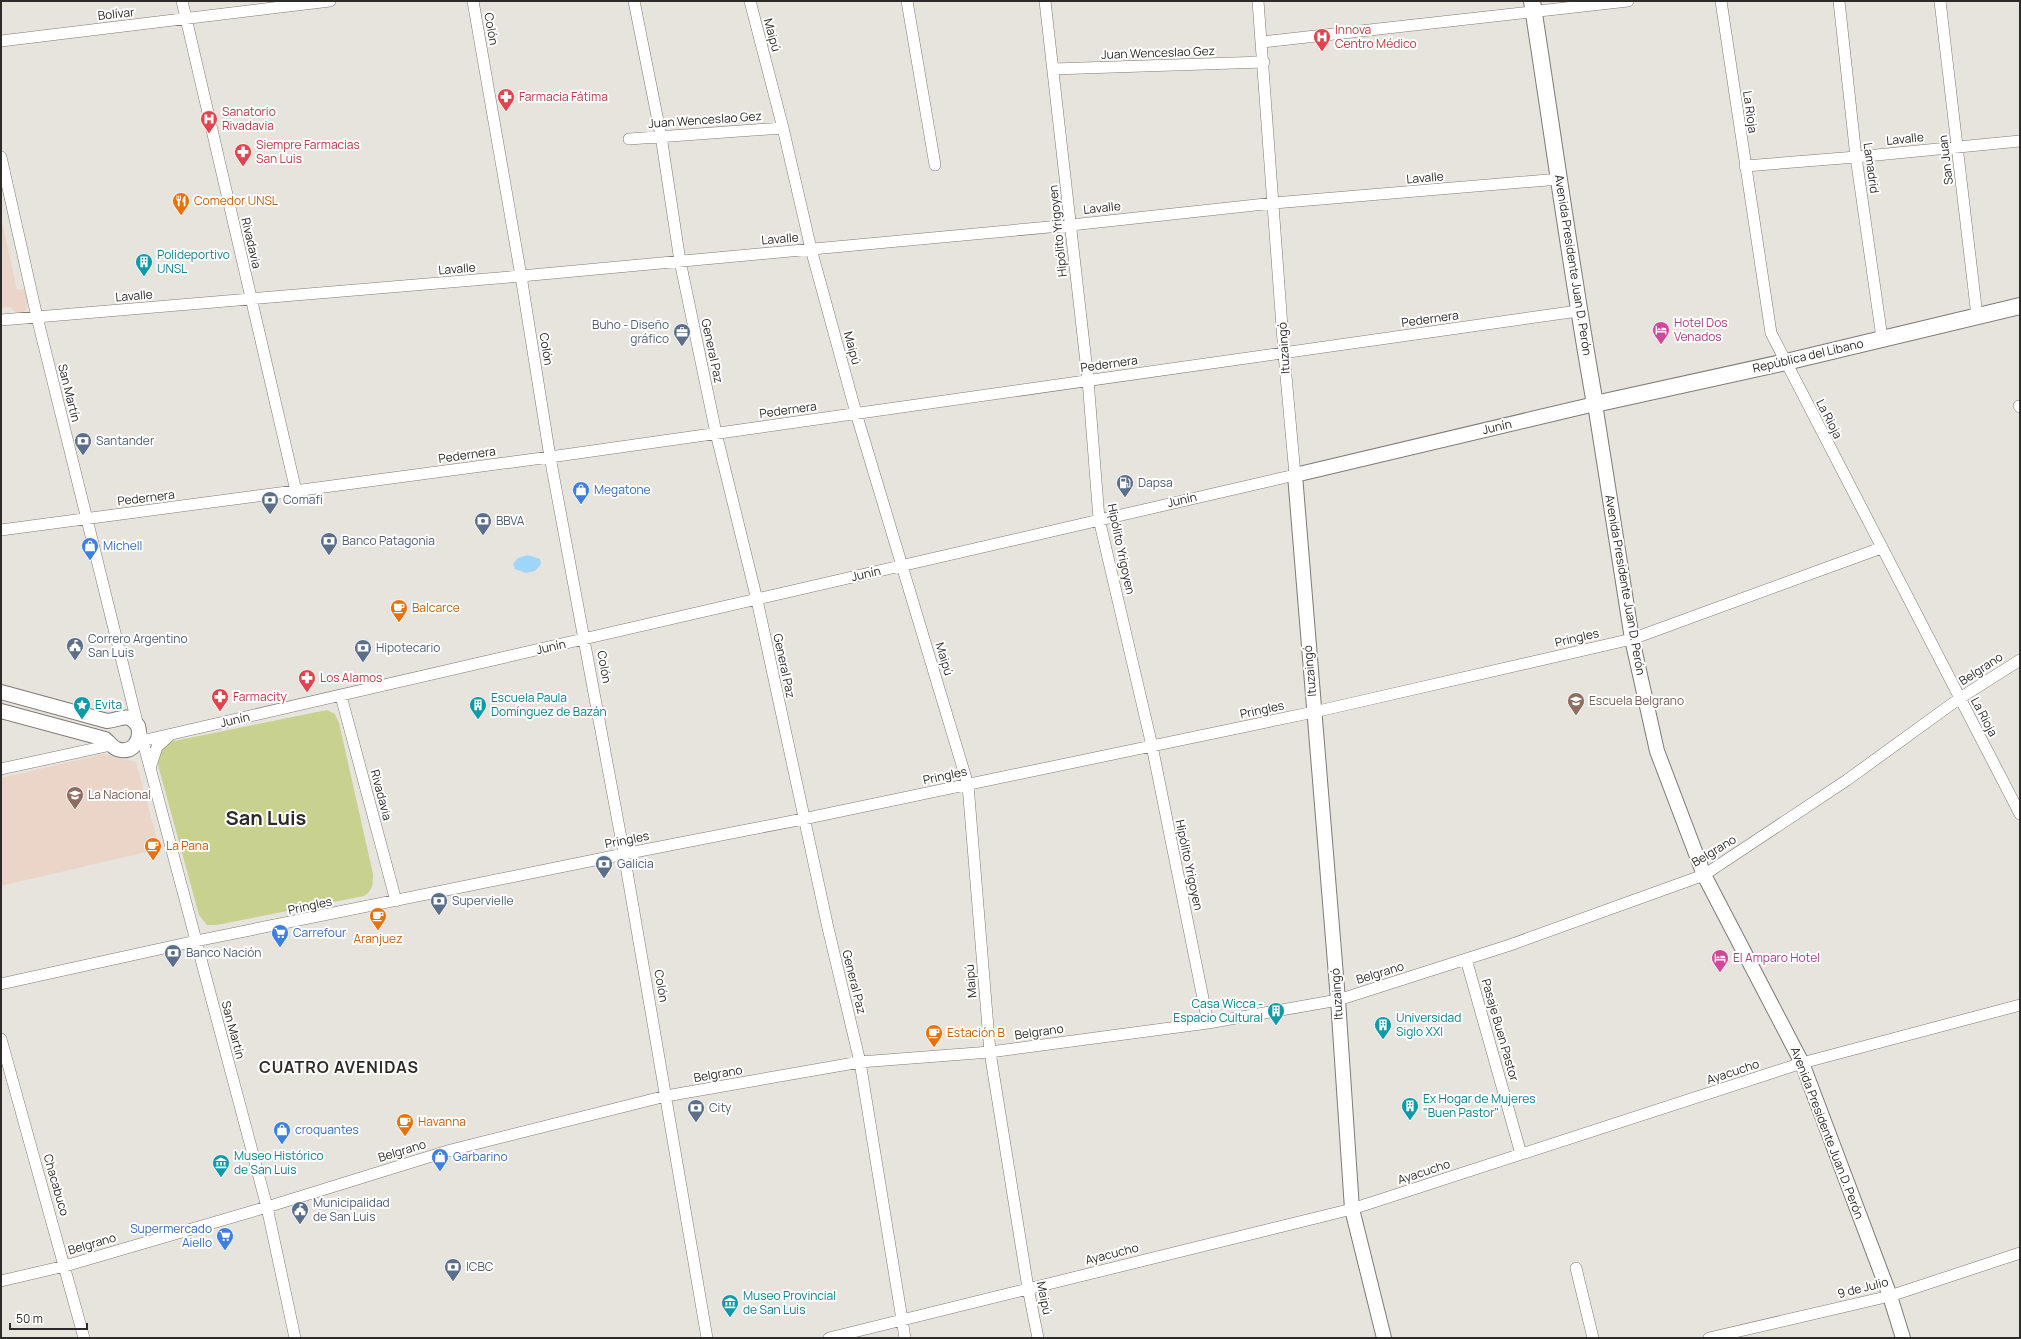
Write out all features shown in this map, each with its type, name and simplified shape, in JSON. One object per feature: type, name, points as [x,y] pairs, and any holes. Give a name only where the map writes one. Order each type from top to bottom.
[{"type":"main road","name":"Avenida Presidente Juan D. Perón","points":[[1533,6],[1560,179],[1578,311],[1595,404]]},
{"type":"main road","name":"República del Líbano","points":[[1595,404],[1786,362],[2020,306]]},
{"type":"street","name":"Rivadavia","points":[[182,1],[250,299],[296,491]]},
{"type":"street","name":"Bolívar","points":[[1,41],[186,20],[330,1]]},
{"type":"street","name":"Colón","points":[[473,1],[521,276],[550,457],[624,854],[708,1338]]},
{"type":"street","name":"General Paz","points":[[634,1],[661,136],[680,261],[716,433],[757,600],[803,819],[860,1062],[905,1338]]},
{"type":"street","name":"Maipú","points":[[750,1],[783,128],[811,249],[856,413],[968,785],[990,1052],[1028,1288],[1038,1338]]},
{"type":"street","points":[[907,1],[935,164]]},
{"type":"street","name":"Hipólito Yrigoyen","points":[[1045,1],[1054,69],[1088,380],[1099,519],[1152,746],[1208,1023]]},
{"type":"street","name":"Ituzaingó","points":[[1258,1],[1264,62],[1284,354],[1338,1000],[1352,1209],[1384,1338]]},
{"type":"street","points":[[1262,42],[1533,6],[1628,1]]},
{"type":"street","name":"La Rioja","points":[[1721,1],[1771,333],[2020,814]]},
{"type":"street","name":"Lamadrid","points":[[1839,1],[1856,157],[1882,338]]},
{"type":"street","name":"San Juan","points":[[1940,1],[1977,316]]},
{"type":"street","name":"Juan Wenceslao Gez","points":[[1054,69],[1264,62]]},
{"type":"street","name":"Juan Wenceslao Gez","points":[[629,139],[783,128]]},
{"type":"street","name":"Lavalle","points":[[1745,166],[2020,141]]},
{"type":"street","name":"San Martín","points":[[1,158],[37,317],[139,735],[150,768],[267,1207],[295,1338]]},
{"type":"street","name":"Lavalle","points":[[1,320],[521,276],[1071,225],[1274,204],[1560,179]]},
{"type":"street","name":"Pedernera","points":[[1,530],[550,457],[1088,380],[1284,354],[1578,311]]},
{"type":"street","name":"Junín","points":[[139,735],[174,734],[757,600],[1595,404]]},
{"type":"street","name":"Avenida Presidente Juan D. Perón","points":[[1595,404],[1632,639],[1657,751],[1704,875],[1802,1063],[1890,1296],[1903,1338]]},
{"type":"street","name":"Pringles","points":[[1,984],[196,941],[803,819],[1314,712],[1632,639],[1881,548]]},
{"type":"street","name":"Belgrano","points":[[1,1281],[65,1266],[267,1207],[451,1150],[666,1096],[860,1062],[990,1052],[1208,1023],[1338,1000],[1466,960],[1704,875],[1847,780],[1960,698],[2020,660]]},
{"type":"street","points":[[1,692],[107,721],[125,717],[133,720],[139,735],[131,748],[124,750],[118,749],[105,739],[1,710]]},
{"type":"street","name":"Rivadavia","points":[[341,696],[396,902]]},
{"type":"street","points":[[150,768],[158,745],[174,734]]},
{"type":"street","points":[[1,769],[111,745]]},
{"type":"street","name":"Pasaje Buen Pastor","points":[[1466,960],[1521,1154]]},
{"type":"street","name":"Ayacucho","points":[[830,1338],[1352,1209],[1802,1063],[2020,1005]]},
{"type":"street","name":"Chacabuco","points":[[1,1039],[84,1338]]},
{"type":"street","name":"9 de Julio","points":[[1709,1338],[1890,1296],[2020,1253]]},
{"type":"street","points":[[1576,1268],[1593,1338]]},
{"type":"shaded area","points":[[1,217],[17,290],[24,289],[28,302],[26,310],[20,313],[14,311],[11,307],[1,308]]},
{"type":"shaded area","name":"La Nacional","points":[[103,754],[136,762],[158,843],[146,846],[146,852],[1,886],[1,778]]},
{"type":"green space","points":[[327,710],[335,714],[339,723],[373,874],[373,884],[371,889],[364,896],[216,925],[207,925],[199,915],[158,765],[158,753],[169,742]]},
{"type":"water","points":[[528,555],[540,559],[541,564],[535,571],[526,573],[515,569],[513,564],[518,558]]},
{"type":"place","name":"Innova Centro Médico","points":[[1322,52]]},
{"type":"place","name":"Farmacia Fátima","points":[[506,112]]},
{"type":"place","name":"Sanatorio Rivadavia","points":[[209,134]]},
{"type":"place","name":"Siempre Farmacias San Luis","points":[[243,167]]},
{"type":"place","name":"Comedor UNSL","points":[[181,216]]},
{"type":"place","name":"Polideportivo UNSL","points":[[144,277]]},
{"type":"place","name":"Hotel Dos Venados","points":[[1661,345]]},
{"type":"place","name":"Buho - Diseño gráfico","points":[[682,347]]},
{"type":"place","name":"Santander","points":[[83,456]]},
{"type":"place","name":"Dapsa","points":[[1125,498]]},
{"type":"place","name":"Megatone","points":[[581,505]]},
{"type":"place","name":"Comafi","points":[[270,515]]},
{"type":"place","name":"BBVA","points":[[483,536]]},
{"type":"place","name":"Banco Patagonia","points":[[329,556]]},
{"type":"place","name":"Michell","points":[[90,561]]},
{"type":"place","name":"Balcarce","points":[[399,623]]},
{"type":"place","name":"Correro Argentino San Luis","points":[[75,661]]},
{"type":"place","name":"Hipotecario","points":[[363,663]]},
{"type":"place","name":"Los Alamos","points":[[307,693]]},
{"type":"place","name":"Farmacity","points":[[220,712]]},
{"type":"place","name":"Escuela Belgrano","points":[[1576,716]]},
{"type":"place","name":"Evita","points":[[82,720]]},
{"type":"place","name":"Escuela Paula Domínguez de Bazán","points":[[478,720]]},
{"type":"place","name":"La Nacional","points":[[75,810]]},
{"type":"place","name":"La Pana","points":[[153,861]]},
{"type":"place","name":"Galicia","points":[[604,879]]},
{"type":"place","name":"Supervielle","points":[[439,916]]},
{"type":"place","name":"Aranjuez","points":[[378,931]]},
{"type":"place","name":"Carrefour","points":[[280,948]]},
{"type":"place","name":"Banco Nación","points":[[173,968]]},
{"type":"place","name":"El Amparo Hotel","points":[[1720,973]]},
{"type":"place","name":"Casa Wicca - Espacio Cultural","points":[[1276,1026]]},
{"type":"place","name":"Universidad Siglo XXI","points":[[1383,1040]]},
{"type":"place","name":"Estación B","points":[[934,1048]]},
{"type":"place","name":"Ex Hogar de Mujeres \"Buen Pastor\"","points":[[1410,1121]]},
{"type":"place","name":"City","points":[[696,1123]]},
{"type":"place","name":"Havanna","points":[[405,1137]]},
{"type":"place","name":"croquantes","points":[[282,1145]]},
{"type":"place","name":"Garbarino","points":[[440,1172]]},
{"type":"place","name":"Museo Histórico de San Luis","points":[[221,1178]]},
{"type":"place","name":"Municipalidad de San Luis","points":[[300,1225]]},
{"type":"place","name":"Supermercado Aiello","points":[[225,1251]]},
{"type":"place","name":"ICBC","points":[[453,1282]]},
{"type":"place","name":"Museo Provincial de San Luis","points":[[730,1318]]},
{"type":"district","name":"San Luis","points":[[266,818]]},
{"type":"district","name":"CUATRO AVENIDAS","points":[[339,1067]]}]
